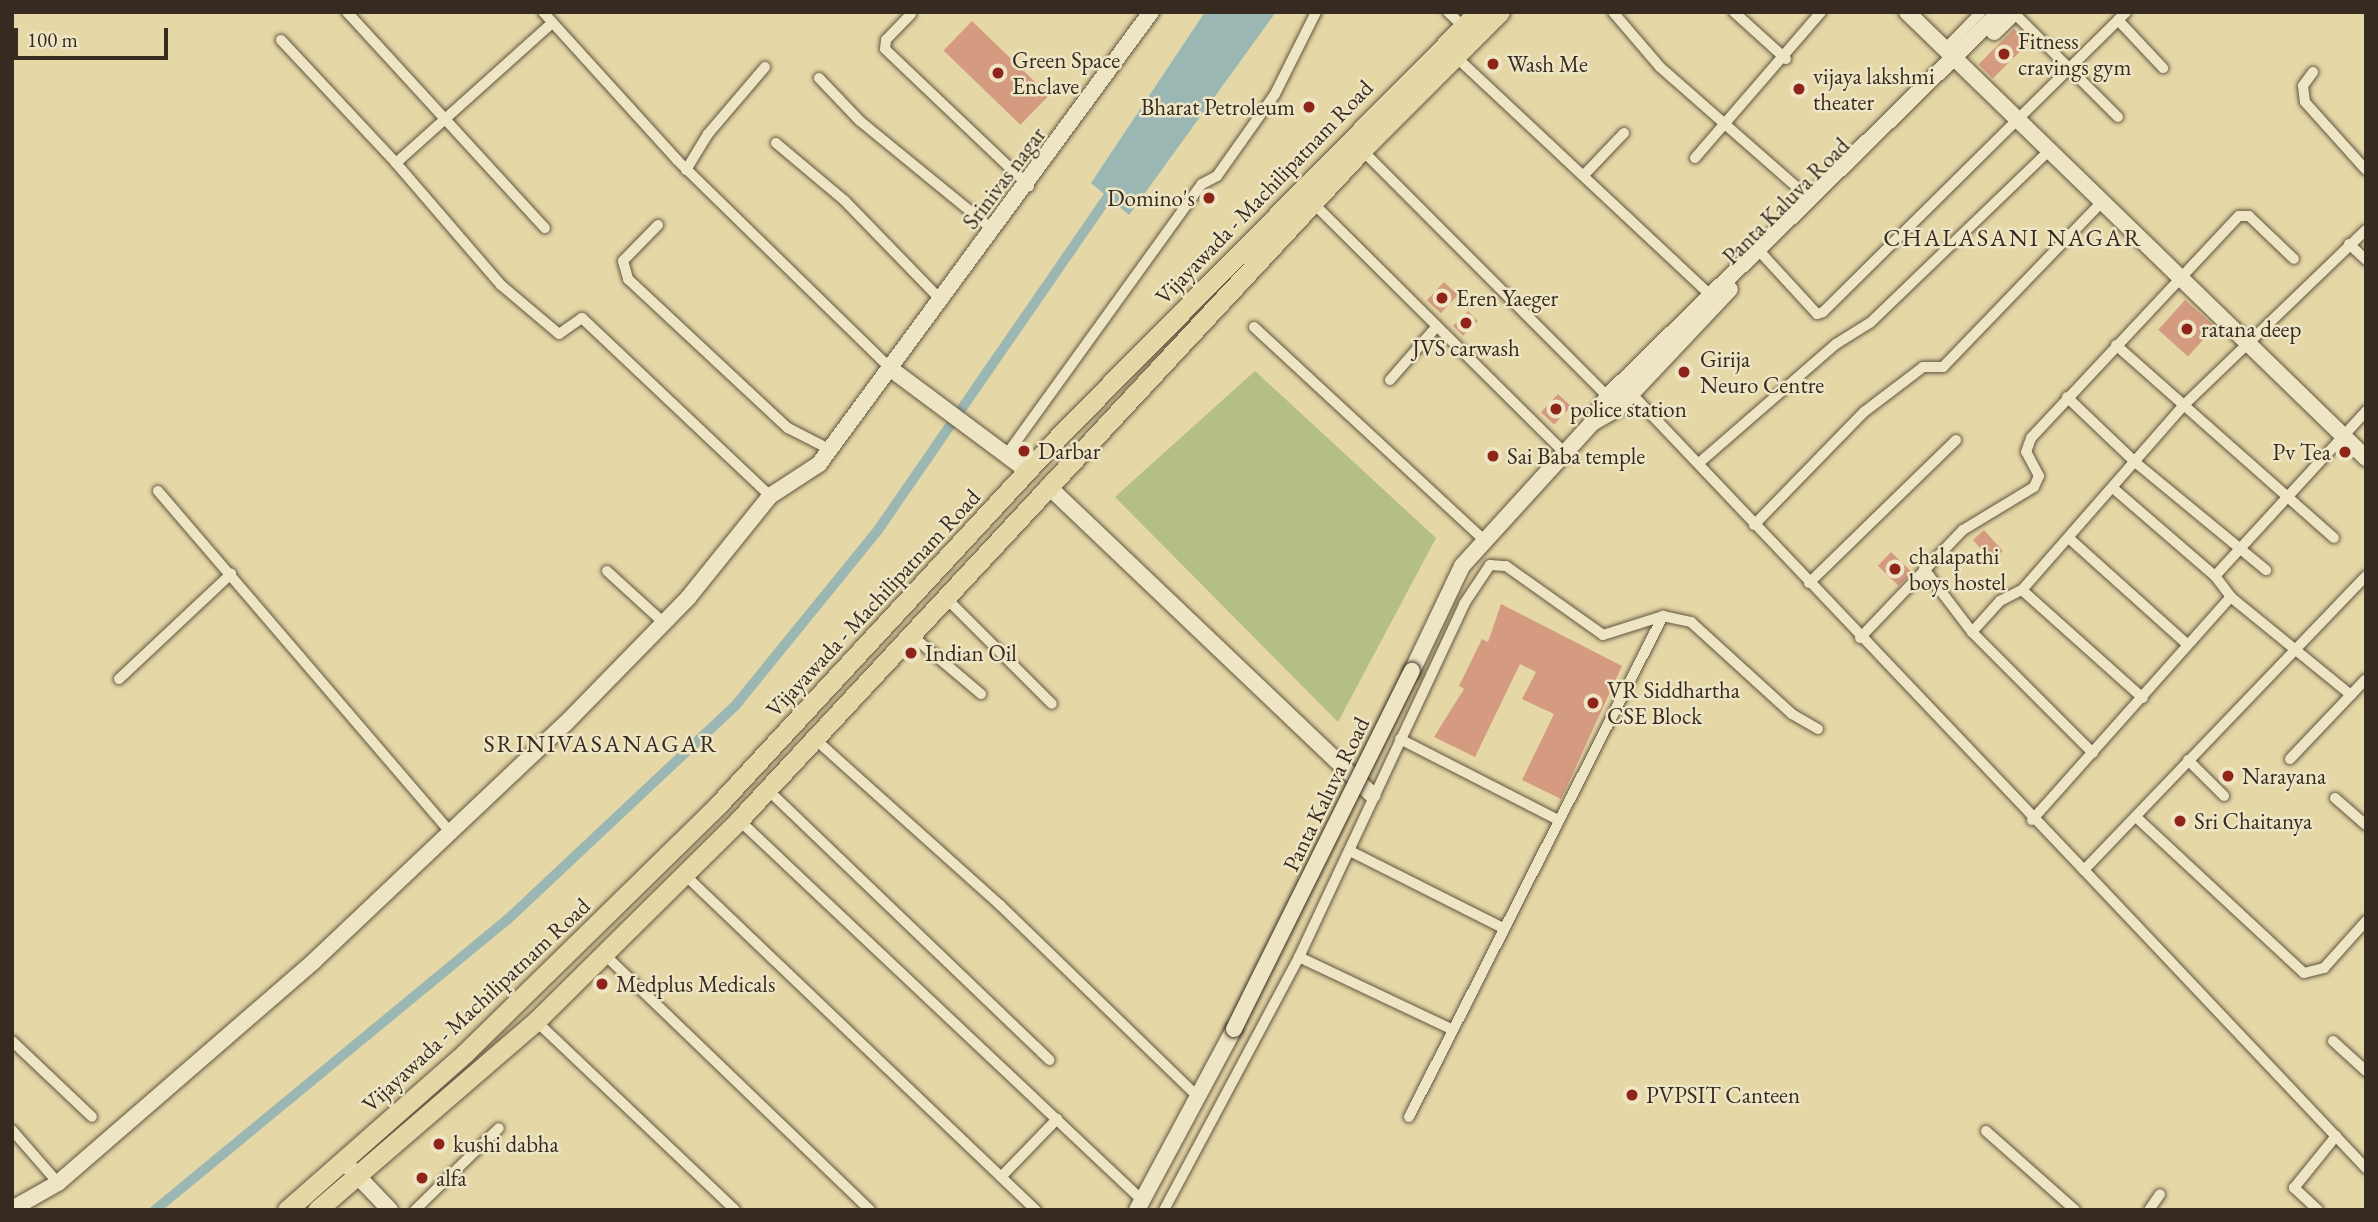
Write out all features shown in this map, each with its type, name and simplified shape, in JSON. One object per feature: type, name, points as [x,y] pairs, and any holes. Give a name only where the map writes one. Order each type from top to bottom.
[{"type":"highway","name":"Vijayawada - Machilipatnam Road","points":[[287,1210],[421,1092],[718,805],[1028,471],[1478,12]]},
{"type":"highway","name":"Vijayawada - Machilipatnam Road","points":[[317,1210],[434,1112],[536,1021],[739,820],[1362,150],[1500,12]]},
{"type":"highway","points":[[421,1092],[434,1112]]},
{"type":"street","points":[[347,12],[545,228]]},
{"type":"street","points":[[543,12],[686,170],[891,369],[1028,471]]},
{"type":"street","name":"Srinivas nagar","points":[[12,1209],[58,1183],[314,961],[664,623],[770,496],[831,450],[993,230],[1029,186],[1151,12]]},
{"type":"street","points":[[1007,454],[1092,345],[1202,184],[1217,176],[1275,94],[1316,12]]},
{"type":"street","points":[[1448,12],[1463,26]]},
{"type":"street","points":[[1613,12],[1725,128],[1808,197]]},
{"type":"street","points":[[1734,12],[1786,59]]},
{"type":"street","points":[[1695,158],[1786,59],[1821,12]]},
{"type":"street","points":[[1907,12],[2048,152],[2366,458]]},
{"type":"street","points":[[1954,56],[1981,12]]},
{"type":"street","name":"Panta Kaluva Road","points":[[1139,1205],[1195,1094],[1234,1029],[1462,566],[1709,294],[2000,12]]},
{"type":"street","points":[[2014,12],[2118,117]]},
{"type":"street","name":"Panta Kaluva Road","points":[[1626,388],[1763,255],[1954,56],[2014,12]]},
{"type":"street","points":[[912,15],[886,40],[886,49],[1029,186]]},
{"type":"street","points":[[1763,255],[1821,314],[2122,16],[2163,68]]},
{"type":"street","points":[[396,163],[447,121],[552,23]]},
{"type":"street","points":[[281,40],[396,163],[501,285],[559,334],[582,318],[770,496]]},
{"type":"street","points":[[1455,56],[1709,294]]},
{"type":"street","points":[[686,170],[708,134],[765,67]]},
{"type":"street","points":[[2313,72],[2303,86],[2305,102],[2366,170]]},
{"type":"street","points":[[819,78],[860,121],[993,230]]},
{"type":"street","points":[[1584,175],[1624,133]]},
{"type":"street","points":[[776,143],[844,200],[941,300]]},
{"type":"street","points":[[1362,150],[1613,402]]},
{"type":"street","points":[[1699,463],[1836,344],[1870,323],[2048,152]]},
{"type":"street","points":[[1313,203],[1565,453]]},
{"type":"street","points":[[1754,525],[1864,412],[1923,367],[1943,367],[2101,203]]},
{"type":"street","points":[[1860,638],[1924,569],[1991,510],[2034,486],[2039,475],[2028,444],[2067,397],[2179,278],[2244,215],[2294,259]]},
{"type":"street","points":[[658,225],[623,261],[628,279],[788,428],[831,450]]},
{"type":"street","points":[[1972,632],[2000,601],[2022,590],[2071,540],[2182,407],[2366,230]]},
{"type":"street","points":[[2349,244],[2366,260]]},
{"type":"street","points":[[1254,327],[1484,540]]},
{"type":"street","points":[[1390,380],[1437,327]]},
{"type":"street","points":[[2116,345],[2182,407],[2334,538]]},
{"type":"street","points":[[1626,388],[2032,820],[2084,870],[2366,1168]]},
{"type":"street","points":[[2067,397],[2135,462],[2266,570]]},
{"type":"street","points":[[2215,576],[2288,497],[2342,433],[2366,411]]},
{"type":"street","points":[[1809,583],[1956,440]]},
{"type":"street","points":[[1048,486],[1372,795]]},
{"type":"street","points":[[2113,488],[2215,576],[2231,597],[2351,695]]},
{"type":"street","points":[[159,491],[449,831]]},
{"type":"street","points":[[2071,540],[2187,644]]},
{"type":"street","points":[[1164,1210],[1299,957],[1352,852],[1372,795],[1464,604],[1490,565],[1506,566],[1603,635],[1663,616],[1678,616],[1708,632],[1792,714],[1818,729]]},
{"type":"street","points":[[1924,569],[1972,632],[2092,753]]},
{"type":"street","points":[[607,571],[664,623]]},
{"type":"street","points":[[119,679],[231,574]]},
{"type":"street","points":[[2084,870],[2366,576]]},
{"type":"street","points":[[2022,590],[2143,698]]},
{"type":"street","points":[[944,597],[1052,704]]},
{"type":"street","points":[[2032,820],[2231,597]]},
{"type":"street","points":[[1409,1116],[1663,616]]},
{"type":"street","points":[[910,634],[981,694]]},
{"type":"street","points":[[2290,759],[2366,679]]},
{"type":"street","points":[[1400,738],[1558,820]]},
{"type":"street","points":[[815,739],[1000,905],[1195,1094]]},
{"type":"street","points":[[2188,760],[2224,796]]},
{"type":"street","points":[[768,790],[1050,1060]]},
{"type":"street","points":[[2335,798],[2366,825]]},
{"type":"street","points":[[2136,817],[2304,973],[2324,968],[2366,921]]},
{"type":"street","points":[[739,820],[1057,1119],[1139,1205]]},
{"type":"street","points":[[1352,852],[1503,928]]},
{"type":"street","points":[[684,874],[1036,1210]]},
{"type":"street","points":[[604,954],[870,1210]]},
{"type":"street","points":[[1299,957],[1451,1029]]},
{"type":"street","points":[[536,1021],[735,1210]]},
{"type":"street","points":[[12,1041],[92,1117]]},
{"type":"street","points":[[2333,1041],[2366,1071]]},
{"type":"street","points":[[1001,1177],[1057,1119]]},
{"type":"street","points":[[415,1210],[499,1128]]},
{"type":"street","points":[[12,1130],[58,1183]]},
{"type":"street","points":[[1986,1131],[2075,1210]]},
{"type":"street","points":[[2318,1210],[2294,1188],[2336,1136]]},
{"type":"street","points":[[274,1210],[326,1164],[343,1160],[390,1210]]},
{"type":"street","points":[[2149,1210],[2160,1194]]},
{"type":"green space","points":[[1255,371],[1436,538],[1338,722],[1115,497]]},
{"type":"water","points":[[1205,12],[1276,12],[1129,215],[1091,183]]},
{"type":"building","name":"Green Space Enclave","points":[[972,21],[1049,95],[1020,125],[944,50]]},
{"type":"building","name":"Fitness cravings gym","points":[[2014,29],[2028,43],[1993,78],[1979,64]]},
{"type":"building","name":"Eren Yaeger","points":[[1444,282],[1458,295],[1441,313],[1427,300]]},
{"type":"building","name":"ratana deep","points":[[2185,300],[2215,327],[2188,356],[2158,330]]},
{"type":"building","name":"JVS carwash","points":[[1468,311],[1478,321],[1463,336],[1453,326]]},
{"type":"building","name":"police station","points":[[1558,394],[1571,406],[1554,425],[1541,412]]},
{"type":"building","points":[[1984,530],[2003,551],[1992,561],[1973,540]]},
{"type":"building","name":"chalapathi boys hostel","points":[[1891,552],[1912,572],[1899,586],[1878,566]]},
{"type":"building","name":"VR Siddhartha CSE Block","points":[[1501,604],[1622,666],[1561,799],[1522,780],[1554,714],[1522,699],[1536,672],[1520,664],[1475,757],[1434,737],[1464,689],[1459,686],[1482,639],[1488,642]]},
{"type":"waterway","points":[[155,1210],[507,920],[735,706],[878,530],[1115,187]]},
{"type":"place","name":"Fitness cravings gym","points":[[2004,54]]},
{"type":"place","name":"Wash Me","points":[[1493,64]]},
{"type":"place","name":"Green Space Enclave","points":[[998,73]]},
{"type":"place","name":"vijaya lakshmi theater","points":[[1799,89]]},
{"type":"place","name":"Bharat Petroleum","points":[[1309,107]]},
{"type":"place","name":"Domino's","points":[[1209,198]]},
{"type":"place","name":"Eren Yaeger","points":[[1442,298]]},
{"type":"place","name":"JVS carwash","points":[[1466,323]]},
{"type":"place","name":"ratana deep","points":[[2187,329]]},
{"type":"place","name":"Girija Neuro Centre","points":[[1684,372]]},
{"type":"place","name":"police station","points":[[1556,409]]},
{"type":"place","name":"Darbar","points":[[1024,451]]},
{"type":"place","name":"Pv Tea","points":[[2345,452]]},
{"type":"place","name":"Sai Baba temple","points":[[1493,456]]},
{"type":"place","name":"chalapathi boys hostel","points":[[1895,569]]},
{"type":"place","name":"Indian Oil","points":[[911,653]]},
{"type":"place","name":"VR Siddhartha CSE Block","points":[[1593,703]]},
{"type":"place","name":"Narayana","points":[[2228,776]]},
{"type":"place","name":"Sri Chaitanya","points":[[2180,821]]},
{"type":"place","name":"Medplus Medicals","points":[[602,984]]},
{"type":"place","name":"PVPSIT Canteen","points":[[1632,1095]]},
{"type":"place","name":"kushi dabha","points":[[439,1144]]},
{"type":"place","name":"alfa","points":[[422,1178]]},
{"type":"district","name":"CHALASANI NAGAR","points":[[2013,238]]},
{"type":"district","name":"SRINIVASANAGAR","points":[[601,744]]}]
